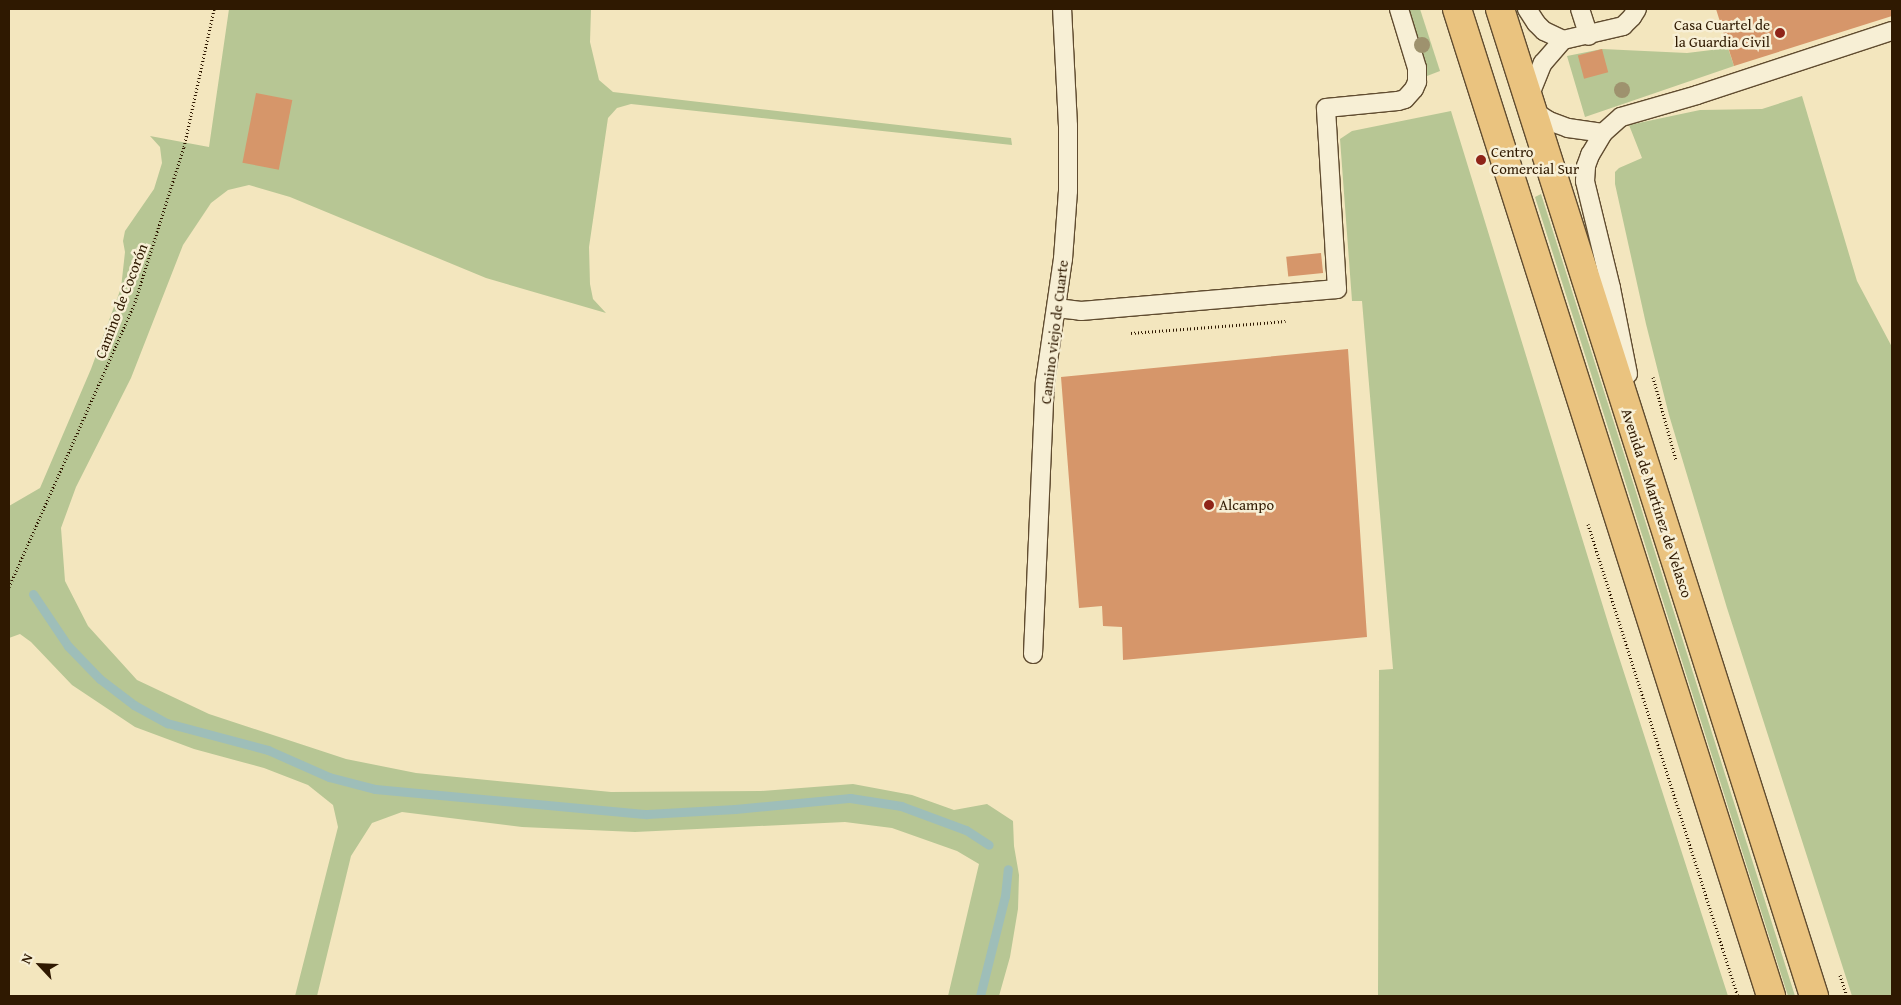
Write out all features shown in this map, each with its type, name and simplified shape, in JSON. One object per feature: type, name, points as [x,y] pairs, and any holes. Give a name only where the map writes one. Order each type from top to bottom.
[{"type":"highway","points":[[1458,9],[1771,996]]},
{"type":"highway","name":"Avenida de Martínez de Velasco","points":[[1500,9],[1814,996]]},
{"type":"lane","name":"Camino viejo de Cuarte","points":[[1033,654],[1045,382],[1066,236],[1068,126],[1062,9]]},
{"type":"lane","points":[[1057,308],[1081,311],[1336,289],[1326,108],[1398,102],[1414,89],[1417,82],[1417,68],[1399,9]]},
{"type":"lane","points":[[1527,9],[1544,31],[1562,40],[1589,36],[1623,26],[1637,9]]},
{"type":"lane","points":[[1580,9],[1589,36]]},
{"type":"lane","points":[[1646,468],[1611,288],[1584,181],[1590,155],[1603,133],[1621,117],[1697,95],[1892,31]]},
{"type":"lane","points":[[1562,40],[1543,63],[1530,104],[1549,121],[1568,128],[1603,133]]},
{"type":"path","name":"Camino de Cocorón","points":[[9,587],[135,302],[184,147],[214,9]]},
{"type":"path","points":[[1131,333],[1286,321]]},
{"type":"path","points":[[1652,372],[1677,462]]},
{"type":"path","points":[[1838,968],[1847,996]]},
{"type":"green space","points":[[229,9],[591,9],[590,42],[599,80],[613,92],[1011,138],[1012,145],[631,104],[617,108],[608,118],[589,247],[590,284],[593,299],[606,313],[486,278],[290,197],[249,185],[228,190],[211,203],[183,245],[131,378],[76,487],[61,528],[65,581],[88,626],[137,680],[209,714],[346,759],[416,773],[611,792],[761,791],[853,784],[912,795],[954,810],[987,804],[1013,821],[1014,846],[1019,875],[1018,909],[1010,957],[999,996],[948,996],[979,864],[957,851],[892,828],[845,822],[635,832],[522,827],[402,812],[372,823],[351,856],[317,996],[295,996],[338,827],[333,805],[308,785],[264,768],[194,749],[135,727],[72,685],[31,642],[20,634],[9,638],[9,506],[40,488],[91,369],[121,288],[125,231],[154,189],[162,163],[160,147],[150,136],[209,147]]},
{"type":"green space","points":[[1407,9],[1420,9],[1440,71],[1427,76]]},
{"type":"green space","points":[[1728,48],[1734,66],[1585,117],[1567,56],[1602,49],[1687,53]]},
{"type":"green space","points":[[1802,96],[1857,281],[1892,347],[1892,996],[1852,996],[1727,608],[1669,415],[1646,324],[1615,184],[1615,172],[1619,168],[1642,158],[1629,125],[1700,110],[1762,109]]},
{"type":"green space","points":[[1451,111],[1609,626],[1728,996],[1378,996],[1379,670],[1393,669],[1362,301],[1352,301],[1340,139],[1352,131]]},
{"type":"green space","points":[[1541,194],[1795,996],[1788,996],[1535,197]]},
{"type":"building","name":"Casa Cuartel de la Guardia Civil","points":[[1716,9],[1892,9],[1892,16],[1734,66]]},
{"type":"building","points":[[1602,49],[1608,72],[1584,79],[1578,55]]},
{"type":"building","points":[[256,93],[292,100],[279,170],[242,163]]},
{"type":"building","points":[[1321,253],[1323,273],[1288,277],[1286,257]]},
{"type":"building","points":[[1348,349],[1367,637],[1123,660],[1122,627],[1103,626],[1102,606],[1079,608],[1061,377]]},
{"type":"waterway","points":[[33,594],[68,646],[100,679],[134,705],[167,723],[268,750],[329,777],[375,789],[647,814],[735,809],[850,798],[901,806],[966,830],[989,845]]},
{"type":"waterway","points":[[980,996],[1005,896],[1008,869]]},
{"type":"place","name":"Casa Cuartel de la Guardia Civil","points":[[1780,33]]},
{"type":"place","name":"Centro Comercial Sur","points":[[1481,160]]},
{"type":"place","name":"Alcampo","points":[[1209,505]]}]
